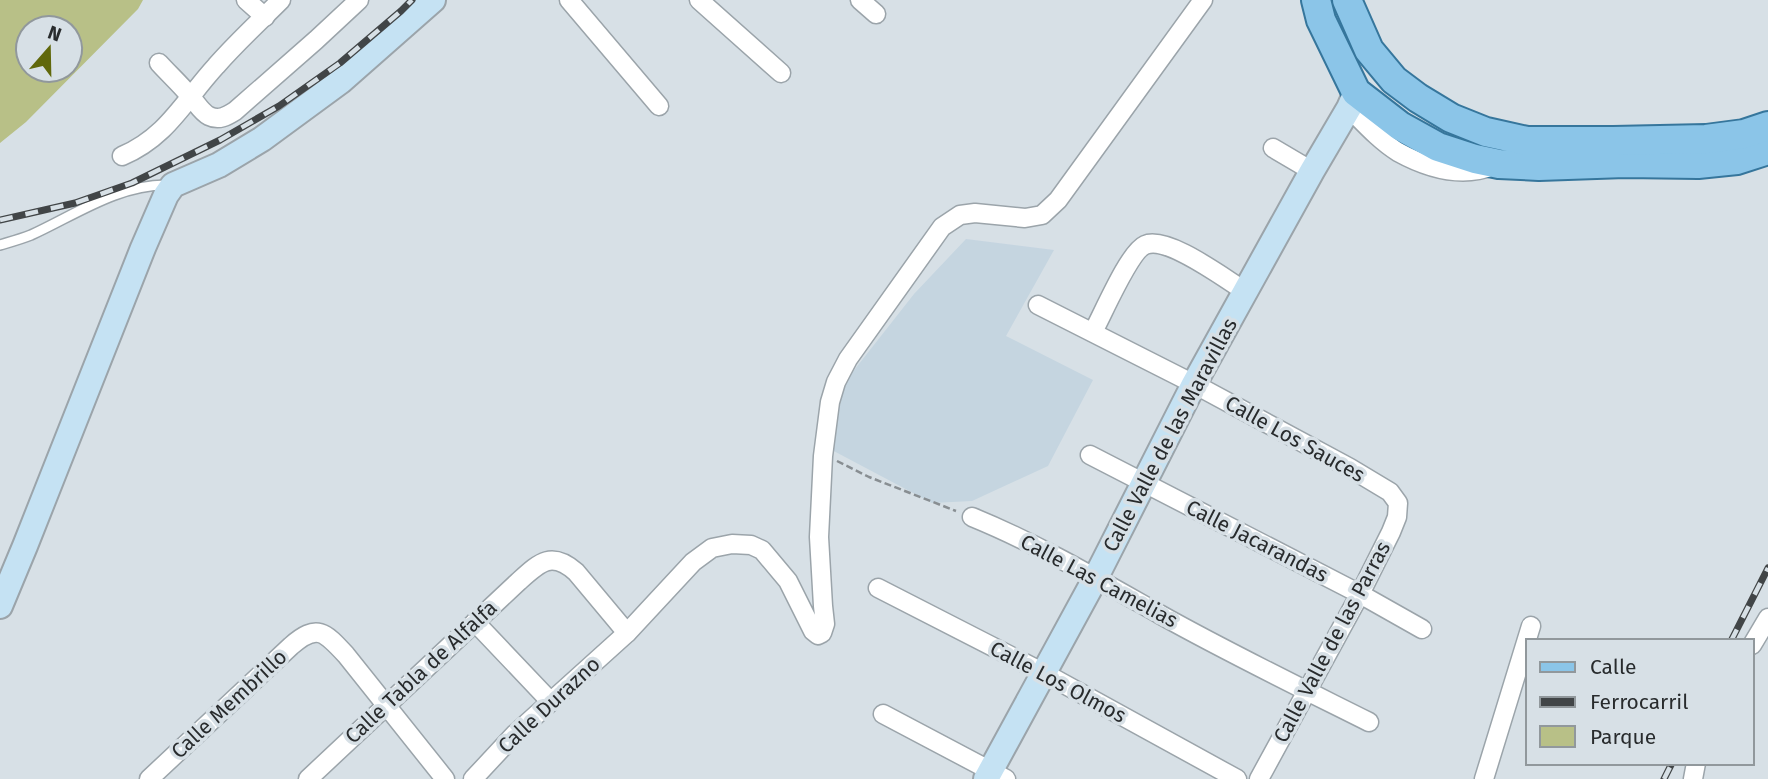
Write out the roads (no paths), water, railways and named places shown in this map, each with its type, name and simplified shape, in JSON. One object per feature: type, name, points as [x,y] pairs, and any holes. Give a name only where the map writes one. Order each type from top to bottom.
[{"type":"main road","points":[[1316,0],[1321,20],[1353,100],[1438,147],[1499,164],[1539,166],[1698,164],[1737,160],[1768,150]]},
{"type":"main road","points":[[1335,0],[1357,56],[1353,100]]},
{"type":"main road","points":[[1346,0],[1369,50],[1394,80],[1451,118],[1486,132],[1527,141]]},
{"type":"main road","points":[[1353,100],[1374,93],[1433,123],[1476,141],[1491,144],[1527,141],[1706,139],[1744,134],[1768,126]]},
{"type":"street","points":[[246,0],[265,16]]},
{"type":"street","points":[[122,156],[145,145],[156,136],[221,60],[281,0]]},
{"type":"street","points":[[159,63],[203,111],[209,116],[224,118],[359,0]]},
{"type":"street","points":[[0,606],[143,248],[167,195],[262,139],[341,81],[433,0]]},
{"type":"street","points":[[569,0],[659,106]]},
{"type":"street","points":[[699,0],[781,73]]},
{"type":"street","points":[[860,0],[876,15]]},
{"type":"street","name":"Calle Durazno","points":[[473,779],[515,734],[627,633],[693,562],[712,548],[732,544],[751,545],[762,550],[788,581],[813,631],[818,635],[822,633],[825,624],[819,537],[823,456],[830,402],[836,382],[854,350],[942,227],[960,215],[975,213],[1024,218],[1042,215],[1058,200],[1203,0]]},
{"type":"street","name":"Calle Valle de las Maravillas","points":[[994,776],[1044,673],[1194,384],[1353,100]]},
{"type":"street","points":[[1273,148],[1312,171]]},
{"type":"street","points":[[1093,332],[1134,255],[1144,246],[1155,243],[1169,246],[1189,256],[1245,291]]},
{"type":"street","name":"Calle Los Sauces","points":[[1038,304],[1194,384],[1378,484],[1390,492],[1398,503]]},
{"type":"street","name":"Calle Jacarandas","points":[[1090,455],[1423,629]]},
{"type":"street","name":"Calle Valle de las Parras","points":[[1259,779],[1360,594],[1397,517],[1398,503]]},
{"type":"street","name":"Calle Las Camelias","points":[[972,517],[1096,577],[1262,669],[1369,722]]},
{"type":"street","name":"Calle Tabla de Alfalfa","points":[[308,779],[535,567],[548,560],[567,564],[591,588],[627,633]]},
{"type":"street","name":"Calle Los Olmos","points":[[878,588],[1044,673],[1237,779]]},
{"type":"street","points":[[1754,642],[1768,618]]},
{"type":"street","points":[[475,622],[550,701]]},
{"type":"street","points":[[1527,639],[1531,626]]},
{"type":"street","name":"Calle Membrillo","points":[[149,779],[291,646],[312,632],[332,639],[387,705]]},
{"type":"street","points":[[1484,779],[1526,642]]},
{"type":"street","points":[[387,705],[445,779]]},
{"type":"street","points":[[883,714],[994,776]]},
{"type":"lane","points":[[0,245],[29,235],[106,198],[146,186],[167,195]]},
{"type":"railway","points":[[0,220],[75,203],[132,183],[220,140],[279,106],[340,63],[412,0]]},
{"type":"railway","points":[[1732,639],[1768,568]]},
{"type":"railway","points":[[1664,779],[1671,765]]}]
